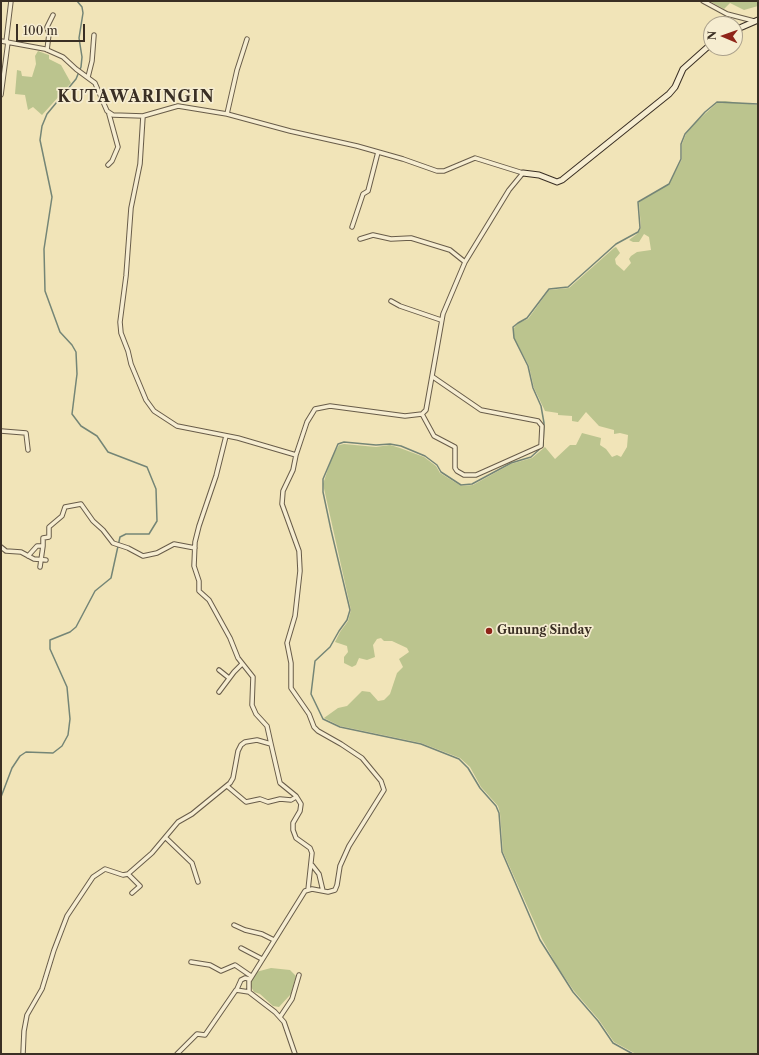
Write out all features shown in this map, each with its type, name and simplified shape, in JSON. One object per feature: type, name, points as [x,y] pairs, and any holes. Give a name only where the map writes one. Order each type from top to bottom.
[{"type":"street","points":[[1,96],[5,42],[11,1]]},
{"type":"street","points":[[703,1],[726,14],[756,20]]},
{"type":"street","points":[[47,50],[49,34],[47,27],[53,15]]},
{"type":"street","points":[[743,26],[756,20]]},
{"type":"street","points":[[87,76],[92,61],[94,35]]},
{"type":"street","points":[[227,114],[237,70],[247,39]]},
{"type":"street","points":[[5,42],[47,50],[63,57],[76,69],[87,76],[98,88],[105,108],[109,114],[118,147],[112,161],[108,165]]},
{"type":"street","points":[[109,114],[118,116],[143,116],[178,106],[227,114],[378,152],[436,171],[444,171],[475,158],[523,173],[538,175],[557,182],[562,180],[669,94],[675,87],[684,70],[703,52]]},
{"type":"street","points":[[143,116],[140,164],[131,208],[126,276],[120,310],[121,333],[146,400],[154,411],[177,426],[226,436],[296,455]]},
{"type":"street","points":[[352,227],[363,194],[368,192],[378,152]]},
{"type":"street","points":[[249,992],[248,984],[250,977],[302,894],[308,890],[332,892],[337,885],[339,871],[349,846],[384,790],[381,781],[362,758],[314,727],[292,688],[291,663],[287,643],[295,616],[300,563],[299,551],[281,499],[286,483],[293,470],[296,455],[310,416],[318,407],[337,407],[405,416],[422,414],[428,406],[441,320],[465,262],[509,190],[523,173]]},
{"type":"street","points":[[360,239],[373,235],[391,239],[411,238],[450,250],[465,262]]},
{"type":"street","points":[[391,301],[400,306],[441,320]]},
{"type":"street","points":[[422,414],[434,436],[455,448],[455,468],[464,475],[476,475],[541,446],[542,426],[538,422],[482,410],[432,377]]},
{"type":"street","points":[[1,430],[26,433],[28,450]]},
{"type":"street","points":[[226,436],[216,476],[199,526],[195,548],[194,566],[199,581],[199,591],[209,600],[242,664],[254,677],[252,705],[256,714],[267,726],[280,783],[296,797],[301,807],[293,823],[293,830],[296,838],[310,848],[312,853],[312,865],[308,890]]},
{"type":"street","points":[[40,566],[43,538],[49,537],[49,527],[62,516],[65,507],[81,504],[93,521],[103,530],[113,543],[128,548],[143,556],[156,553],[174,544],[195,548]]},
{"type":"street","points":[[28,556],[37,546],[43,546]]},
{"type":"street","points":[[1,547],[6,551],[21,552],[28,556],[46,560]]},
{"type":"street","points":[[219,692],[242,664]]},
{"type":"street","points":[[219,670],[230,678]]},
{"type":"street","points":[[23,1054],[24,1031],[27,1015],[42,988],[67,916],[77,898],[93,877],[101,870],[108,869],[123,875],[128,874],[152,853],[178,822],[192,814],[227,786],[233,778],[238,751],[241,744],[257,740],[271,744]]},
{"type":"street","points":[[227,786],[246,802],[260,799],[268,802],[280,799],[291,800],[296,797]]},
{"type":"street","points":[[166,838],[192,863],[198,882]]},
{"type":"street","points":[[312,865],[319,874],[323,892]]},
{"type":"street","points":[[128,874],[140,886],[132,893]]},
{"type":"street","points":[[234,925],[245,930],[262,934],[274,940]]},
{"type":"street","points":[[241,948],[262,959]]},
{"type":"street","points":[[190,962],[210,965],[221,971],[235,965],[250,977]]},
{"type":"street","points":[[280,1017],[292,999],[300,975]]},
{"type":"street","points":[[177,1054],[197,1034],[205,1035],[237,989],[241,980],[250,977]]},
{"type":"street","points":[[237,989],[249,992],[280,1017],[284,1022],[295,1054]]},
{"type":"green space","points":[[709,1],[758,1],[758,6],[744,10],[730,3],[724,9]]},
{"type":"green space","points":[[38,51],[49,55],[49,59],[61,65],[71,83],[42,115],[33,107],[28,110],[25,95],[15,94],[17,70],[21,71],[22,76],[32,77],[36,64],[35,56]]},
{"type":"green space","points":[[725,101],[758,105],[758,1054],[636,1054],[614,1042],[599,1020],[574,991],[557,966],[542,939],[503,852],[500,813],[498,806],[481,787],[470,767],[460,758],[421,743],[340,726],[324,718],[338,708],[347,706],[362,691],[370,692],[378,701],[384,700],[390,694],[397,673],[403,667],[399,659],[409,652],[407,648],[392,641],[384,641],[381,638],[377,639],[373,645],[375,657],[367,660],[359,658],[356,665],[352,667],[344,663],[344,657],[348,652],[347,646],[335,642],[348,621],[351,610],[323,484],[332,457],[339,445],[344,444],[376,447],[390,445],[400,448],[424,457],[436,466],[440,473],[461,486],[473,485],[511,464],[532,458],[545,447],[555,459],[570,445],[576,445],[582,433],[601,438],[600,445],[606,449],[612,457],[617,455],[621,457],[627,447],[628,435],[620,433],[614,434],[614,430],[599,426],[586,412],[578,422],[572,421],[572,416],[558,415],[558,413],[545,411],[534,388],[529,366],[514,338],[514,328],[518,323],[528,319],[549,290],[569,288],[614,248],[616,247],[620,253],[615,259],[616,264],[624,271],[631,263],[629,259],[631,256],[637,252],[651,250],[649,237],[644,234],[639,242],[629,240],[637,234],[641,228],[639,202],[669,184],[682,159],[682,144],[686,134],[696,122],[718,102]]},
{"type":"green space","points":[[271,968],[290,970],[296,976],[291,994],[279,1007],[273,1006],[260,994],[254,992],[250,985],[256,972]]},
{"type":"waterway","points":[[1,797],[12,768],[20,756],[26,752],[53,753],[62,746],[68,735],[70,719],[67,687],[50,649],[50,640],[70,632],[76,627],[95,591],[111,578],[120,537],[126,534],[149,534],[157,521],[156,489],[147,467],[108,452],[97,436],[81,426],[72,414],[77,374],[76,352],[72,345],[60,332],[45,291],[44,249],[52,197],[40,140],[42,126],[47,114],[76,79],[81,67],[82,57],[79,38],[83,13],[82,7],[77,1]]},
{"type":"waterway","points":[[633,1054],[613,1043],[598,1021],[573,992],[540,940],[502,852],[499,813],[496,806],[480,788],[468,768],[459,759],[421,744],[340,727],[323,719],[311,694],[315,661],[330,647],[347,620],[350,610],[323,492],[323,479],[338,444],[344,442],[376,445],[390,444],[401,446],[425,456],[437,465],[441,472],[461,485],[472,484],[511,463],[531,457],[543,446],[544,423],[541,406],[533,388],[528,366],[514,338],[513,327],[527,318],[549,289],[568,287],[616,244],[638,232],[640,228],[638,202],[669,184],[681,159],[681,144],[685,134],[705,112],[717,102],[758,104]]},
{"type":"place","name":"Gunung Sinday","points":[[489,631]]},
{"type":"district","name":"KUTAWARINGIN","points":[[136,97]]}]
